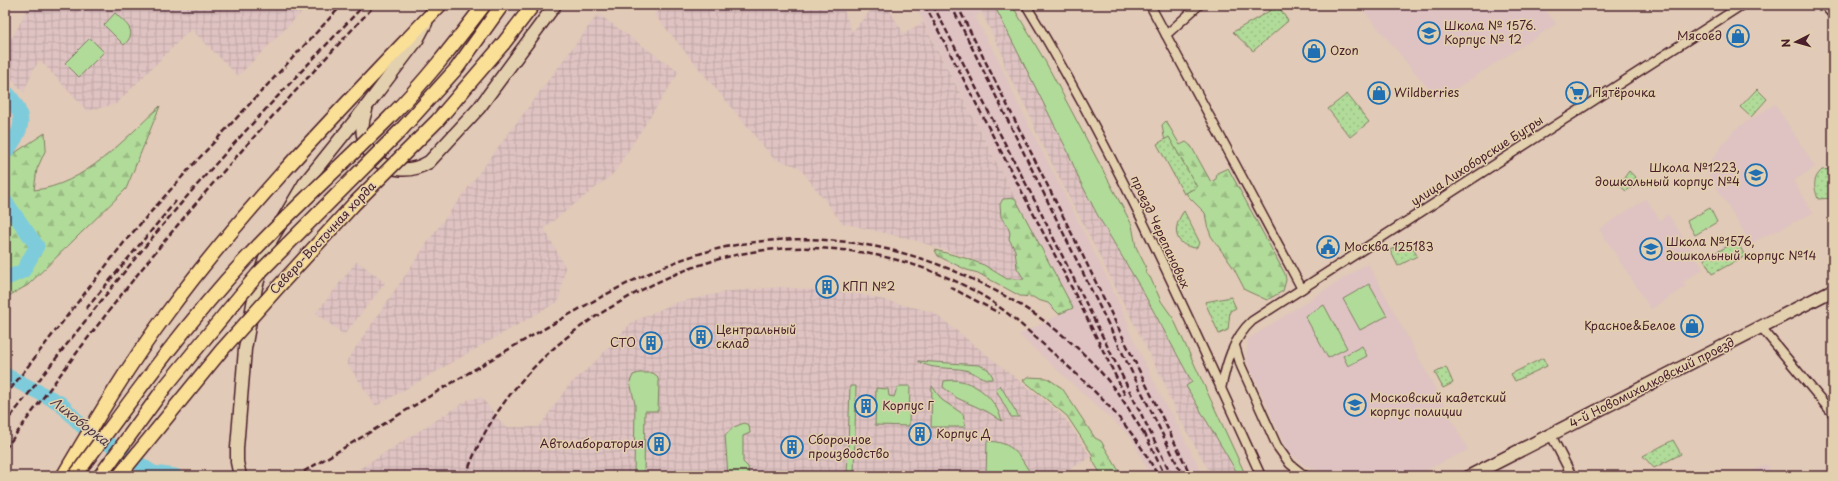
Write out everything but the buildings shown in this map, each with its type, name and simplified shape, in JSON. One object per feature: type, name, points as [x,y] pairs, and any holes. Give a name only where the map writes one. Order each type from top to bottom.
[{"type":"main road","points":[[63,476],[120,381],[167,312],[227,236],[302,151],[440,5]]},
{"type":"main road","points":[[75,476],[189,324],[238,268],[303,199],[389,118],[444,58],[484,5]]},
{"type":"main road","name":"Северо-Восточная хорда","points":[[100,476],[165,387],[258,274],[427,102],[457,68],[502,5]]},
{"type":"main road","name":"Северо-Восточная хорда","points":[[119,476],[221,351],[354,204],[437,121],[503,44],[533,5]]},
{"type":"street","points":[[369,103],[362,124],[363,139],[370,152],[380,163],[394,169],[408,170],[422,166],[429,162],[479,108],[556,5]]},
{"type":"street","name":"проезд Черепановых","points":[[1026,5],[1089,114],[1129,192],[1261,476]]},
{"type":"street","points":[[1150,5],[1302,289]]},
{"type":"street","points":[[1166,35],[1199,5]]},
{"type":"street","name":"улица Лихоборские Бугры","points":[[1221,389],[1226,367],[1242,330],[1247,326],[1742,5]]},
{"type":"street","points":[[1827,5],[1833,12]]},
{"type":"street","points":[[240,476],[237,462],[237,448],[245,349],[256,287],[270,240],[304,184],[417,40],[430,15]]},
{"type":"street","name":"4-й Новомихалковский проезд","points":[[1470,476],[1833,290]]},
{"type":"street","points":[[1761,327],[1833,414]]},
{"type":"street","points":[[1235,346],[1241,366],[1277,446],[1290,464],[1305,476]]},
{"type":"street","points":[[1551,435],[1572,476]]},
{"type":"shaded area","points":[[29,5],[309,5],[238,76],[191,29],[116,104],[87,111],[40,60],[33,70],[24,92],[5,73],[5,49]]},
{"type":"shaded area","points":[[666,5],[842,5],[852,32],[875,5],[886,5],[904,34],[923,22],[1073,308],[1059,314],[1032,292],[972,259],[914,240],[842,223],[799,167],[774,159],[654,14]]},
{"type":"shaded area","points":[[915,5],[978,5],[981,13],[975,16],[989,44],[992,46],[1019,106],[1106,276],[1129,325],[1127,326],[1167,409],[1171,412],[1203,476],[1151,476],[1131,437],[1019,335],[1073,308]]},
{"type":"shaded area","points":[[978,5],[994,5],[1068,152],[1079,179],[1098,216],[1142,290],[1192,382],[1186,386],[1239,476],[1212,476],[1176,412],[1173,402],[1168,397],[1167,388],[1037,134],[1028,111],[1005,68],[1002,53]]},
{"type":"shaded area","name":"Школа № 1576. Корпус № 12","points":[[1359,5],[1541,5],[1556,24],[1438,100]]},
{"type":"shaded area","points":[[598,14],[679,72],[613,174],[544,228],[565,267],[559,301],[376,406],[346,362],[432,236]]},
{"type":"shaded area","name":"Школа №1223, дошкольный корпус №4","points":[[1775,104],[1815,167],[1793,181],[1813,213],[1751,243],[1705,169],[1734,130]]},
{"type":"shaded area","name":"Школа №1576, дошкольный корпус №14","points":[[1646,199],[1660,220],[1668,214],[1703,269],[1683,282],[1685,287],[1651,309],[1599,229]]},
{"type":"shaded area","points":[[357,261],[385,283],[344,335],[316,313]]},
{"type":"shaded area","name":"Московский кадетский корпус полиции","points":[[1368,263],[1468,450],[1413,476],[1332,476],[1303,464],[1288,452],[1246,359],[1248,339]]},
{"type":"shaded area","points":[[782,287],[859,294],[933,312],[1056,410],[1066,420],[1091,457],[1057,476],[348,476],[468,400],[481,397],[505,427],[539,427],[568,386],[594,363],[632,322],[675,303],[730,291]]},
{"type":"shaded area","points":[[1766,464],[1774,476],[1744,476]]},
{"type":"green space","points":[[994,5],[1012,5],[1045,61],[1132,225],[1136,247],[1145,265],[1146,274],[1150,277],[1161,301],[1173,318],[1246,476],[1239,476],[1186,386],[1192,382],[1142,290],[1098,216],[1079,179],[1068,152]]},
{"type":"green space","points":[[1278,6],[1288,21],[1253,51],[1233,32]]},
{"type":"green space","points":[[115,13],[127,24],[131,32],[124,45],[104,25]]},
{"type":"green space","points":[[90,38],[104,52],[79,77],[65,63]]},
{"type":"green space","points":[[1757,89],[1767,99],[1751,117],[1740,107]]},
{"type":"green space","points":[[1347,94],[1369,122],[1350,137],[1328,109]]},
{"type":"green space","points":[[160,106],[126,189],[28,285],[5,298],[5,169],[10,156],[45,133],[46,149],[37,169],[34,190],[52,187],[70,180],[103,158],[118,146]]},
{"type":"green space","points":[[1166,121],[1180,145],[1186,142],[1191,146],[1211,182],[1216,179],[1217,173],[1228,168],[1285,274],[1286,280],[1283,291],[1267,300],[1245,290],[1233,267],[1211,236],[1205,213],[1187,195],[1182,170],[1164,137],[1162,125]]},
{"type":"green space","points":[[1169,137],[1197,187],[1184,194],[1157,144]]},
{"type":"green space","points":[[1833,169],[1833,198],[1818,199],[1815,180],[1822,170]]},
{"type":"green space","points":[[1629,171],[1640,182],[1626,191],[1619,185]]},
{"type":"green space","points":[[1015,198],[1073,308],[1059,314],[1048,303],[1033,297],[1020,296],[978,273],[967,270],[938,256],[935,250],[984,265],[1007,279],[1024,279],[1017,268],[1015,250],[1009,239],[1010,233],[1008,227],[1001,217],[1000,204],[1003,199]]},
{"type":"green space","points":[[1710,208],[1717,222],[1695,235],[1687,221]]},
{"type":"green space","points":[[1184,211],[1200,243],[1196,248],[1183,244],[1177,235],[1176,229],[1180,217]]},
{"type":"green space","points":[[1409,240],[1417,256],[1398,266],[1390,250]]},
{"type":"green space","points":[[1737,241],[1745,256],[1712,274],[1704,259]]},
{"type":"green space","points":[[1369,284],[1387,316],[1360,330],[1343,299]]},
{"type":"green space","points":[[1231,297],[1236,308],[1230,311],[1228,330],[1219,334],[1205,302]]},
{"type":"green space","points":[[1324,305],[1347,348],[1328,358],[1305,316]]},
{"type":"green space","points":[[1362,346],[1367,356],[1348,366],[1343,356]]},
{"type":"green space","points":[[1543,358],[1547,366],[1515,381],[1511,374]]},
{"type":"green space","points":[[918,361],[979,365],[988,369],[993,377],[992,379],[986,379],[965,370],[929,366]]},
{"type":"green space","points":[[1446,367],[1453,383],[1443,388],[1435,373]]},
{"type":"green space","points":[[639,373],[653,373],[657,376],[659,382],[658,411],[645,411],[644,476],[634,476],[635,404],[630,382],[633,375]]},
{"type":"green space","points":[[1028,377],[1047,378],[1062,388],[1095,438],[1101,441],[1122,476],[1102,476],[1093,461],[1092,454],[1067,416],[1023,380]]},
{"type":"green space","points":[[953,380],[970,384],[984,393],[995,405],[1002,421],[988,412],[957,398],[943,387],[944,381]]},
{"type":"green space","points":[[1000,385],[1019,417],[1011,417],[996,390]]},
{"type":"green space","points":[[850,386],[856,386],[854,476],[847,476]]},
{"type":"green space","points":[[901,386],[910,386],[909,426],[875,425],[876,388],[888,389],[889,396],[894,397],[897,388]]},
{"type":"green space","points":[[932,386],[942,400],[963,414],[966,427],[931,427]]},
{"type":"green space","points":[[744,423],[749,425],[750,433],[743,436],[743,462],[748,467],[749,476],[728,476],[725,435],[734,427]]},
{"type":"green space","points":[[1673,440],[1681,454],[1654,468],[1643,456]]},
{"type":"green space","points":[[987,441],[1004,444],[1010,447],[1019,456],[1032,476],[986,476]]},
{"type":"waterway","name":"Лихоборка","points":[[5,91],[17,107],[21,122],[17,136],[5,153]]},
{"type":"waterway","name":"Лихоборка","points":[[5,201],[37,246],[23,271],[5,279]]},
{"type":"waterway","name":"Лихоборка","points":[[5,375],[60,403],[82,426],[153,473],[175,476]]},
{"type":"railway","points":[[5,396],[126,240],[189,169],[342,5]]},
{"type":"railway","points":[[5,424],[108,292],[195,187],[242,134],[364,5]]},
{"type":"railway","points":[[5,449],[113,305],[204,193],[375,5]]},
{"type":"railway","points":[[925,5],[1074,292],[1126,397]]},
{"type":"railway","points":[[933,5],[1038,207],[1172,476]]},
{"type":"railway","points":[[951,5],[1183,476]]},
{"type":"railway","points":[[957,5],[1191,476]]},
{"type":"railway","points":[[86,309],[176,201]]},
{"type":"railway","points":[[296,476],[516,345],[636,279],[678,261],[715,250],[752,242],[790,239],[828,240],[865,245],[902,253],[939,265],[994,290],[1032,312],[1084,354],[1117,393],[1145,436]]},
{"type":"railway","points":[[466,476],[476,450],[504,402],[541,360],[562,341],[585,324],[642,290],[666,278],[703,264],[737,255],[772,249],[808,248],[844,250],[879,256],[914,265],[947,277],[988,299],[1008,313],[1069,367],[1112,409],[1148,457],[1158,476]]},
{"type":"railway","points":[[950,287],[999,313]]},
{"type":"railway","points":[[1144,432],[1165,476]]},
{"type":"place","name":"Школа № 1576. Корпус № 12","points":[[1429,33]]},
{"type":"place","name":"Мясоед","points":[[1738,36]]},
{"type":"place","name":"Ozon","points":[[1314,51]]},
{"type":"place","name":"Wildberries","points":[[1379,93]]},
{"type":"place","name":"Пятёрочка","points":[[1577,93]]},
{"type":"place","name":"Школа №1223, дошкольный корпус №4","points":[[1756,175]]},
{"type":"place","name":"Москва 125183","points":[[1328,247]]},
{"type":"place","name":"Школа №1576, дошкольный корпус №14","points":[[1651,249]]},
{"type":"place","name":"КПП №2","points":[[827,287]]},
{"type":"place","name":"Красное&Белое","points":[[1692,326]]},
{"type":"place","name":"Центральный склад","points":[[701,337]]},
{"type":"place","name":"СТО","points":[[651,343]]},
{"type":"place","name":"Московский кадетский корпус полиции","points":[[1355,405]]},
{"type":"place","name":"Корпус Г","points":[[866,406]]},
{"type":"place","name":"Корпус Д","points":[[920,434]]},
{"type":"place","name":"Автолаборатория","points":[[659,444]]},
{"type":"place","name":"Сборочное производство","points":[[792,447]]}]
